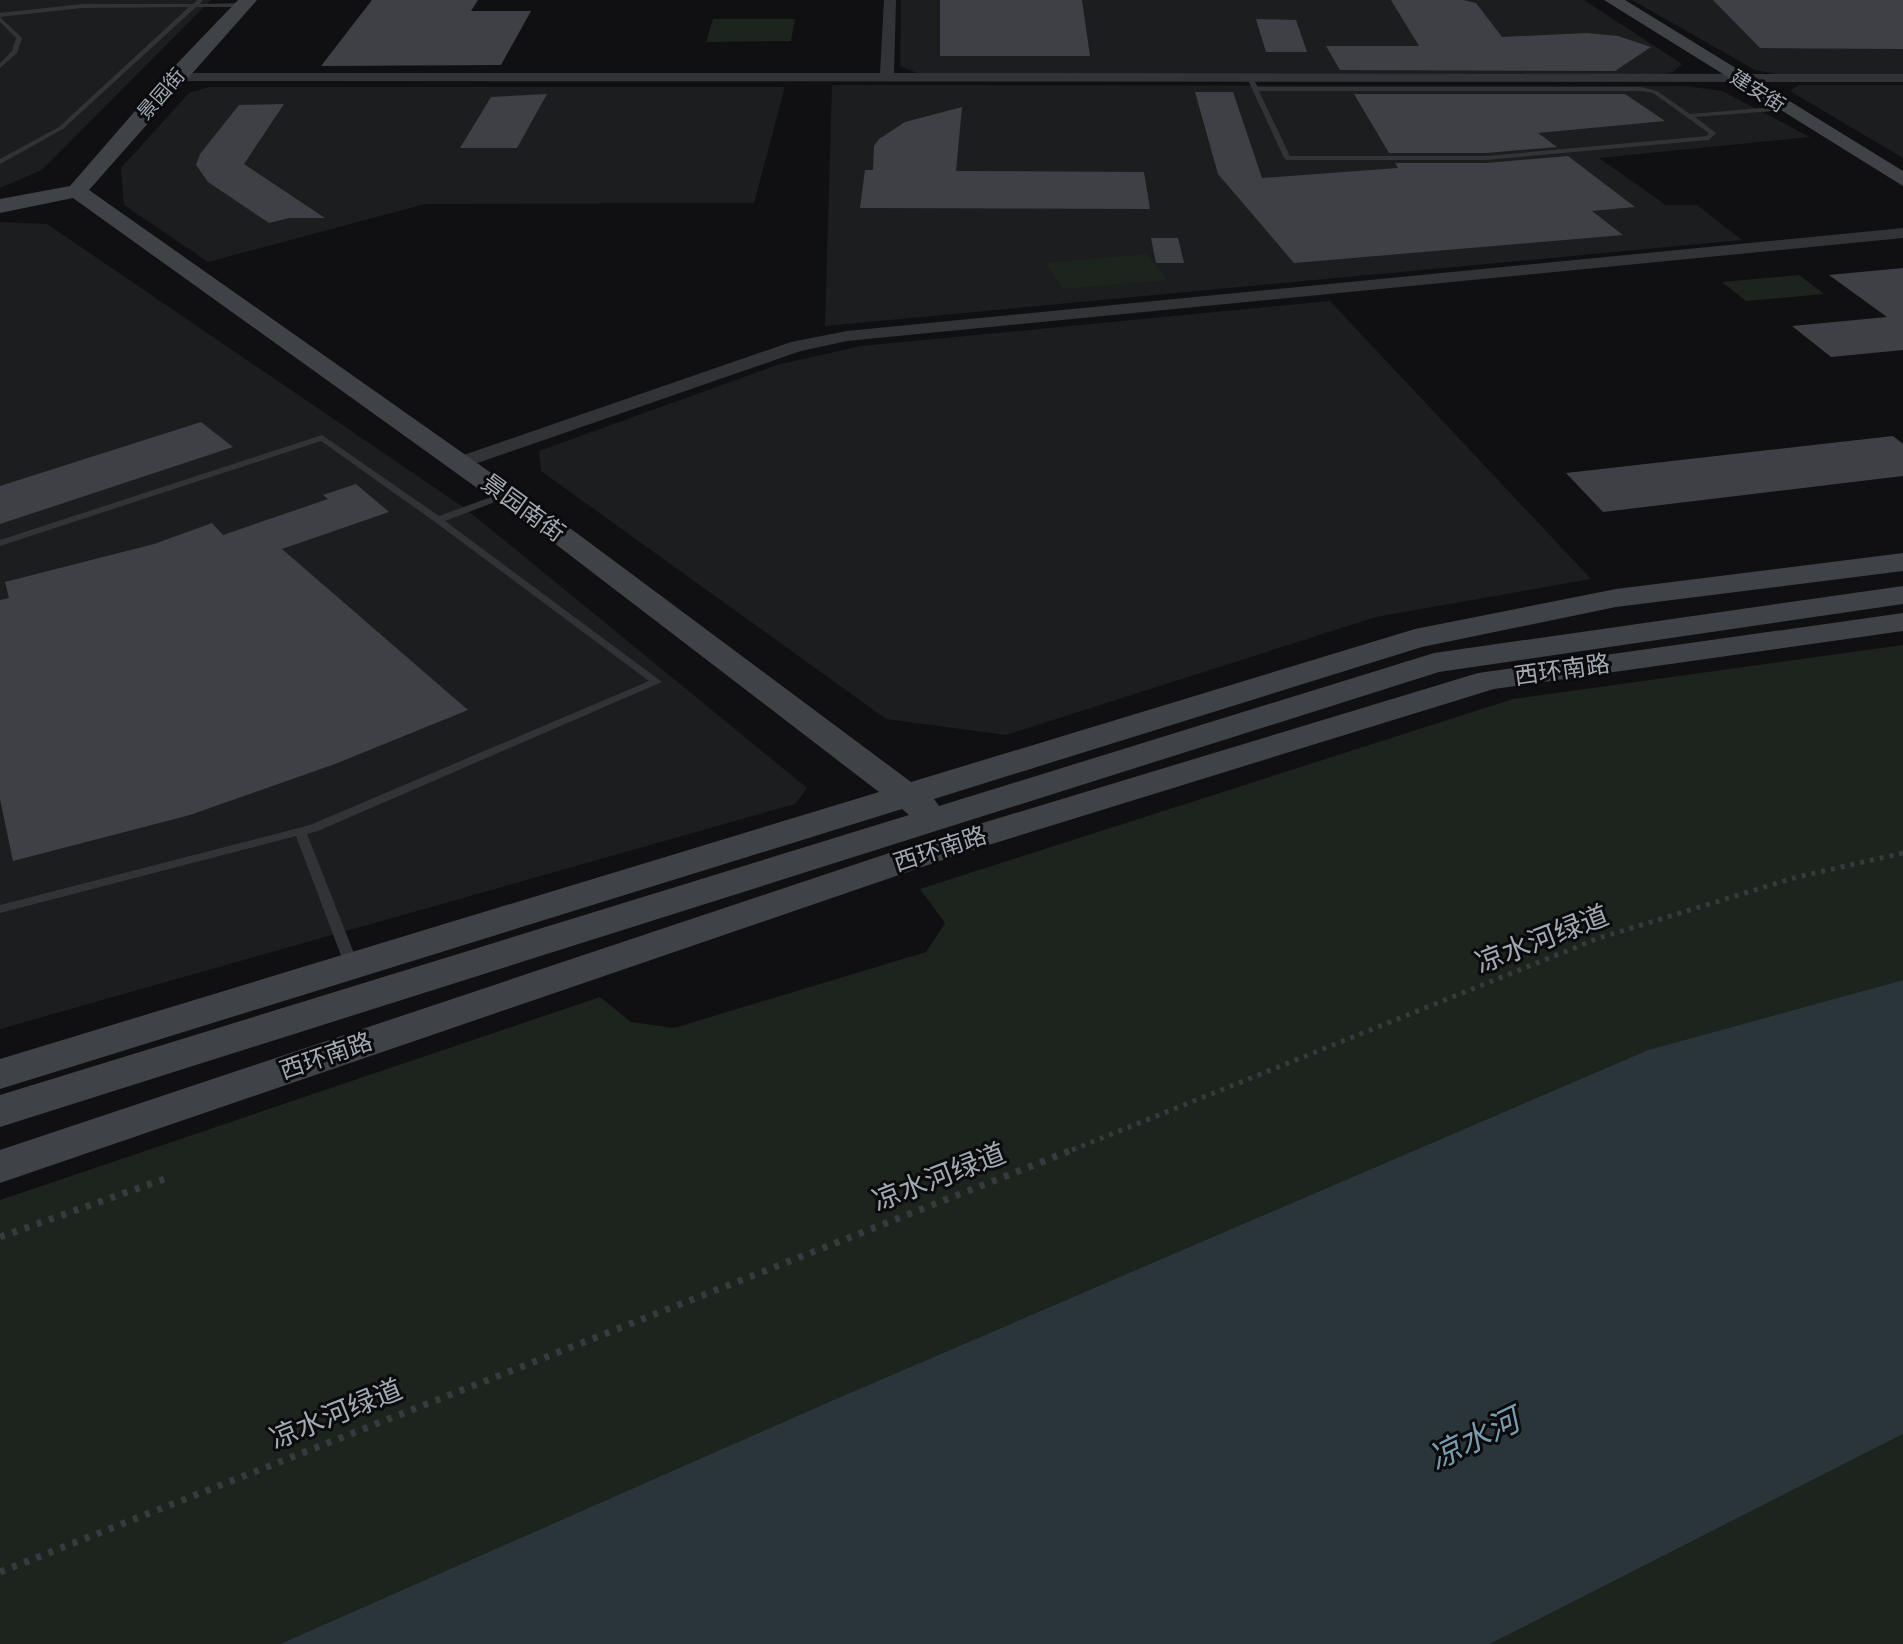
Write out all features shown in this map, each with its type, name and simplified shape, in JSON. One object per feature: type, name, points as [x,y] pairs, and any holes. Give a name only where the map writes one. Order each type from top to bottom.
[{"type":"street","points":[[887,77],[890,0]]},
{"type":"street","name":"建安街","points":[[1613,0],[1903,180]]},
{"type":"street","name":"景园街","points":[[77,191],[175,77],[246,3]]},
{"type":"street","points":[[175,77],[887,77],[1253,84],[1903,78]]},
{"type":"street","points":[[0,206],[77,191]]},
{"type":"street","name":"景园南街","points":[[77,191],[505,495],[933,818]]},
{"type":"street","points":[[459,463],[797,346],[847,336],[1903,233]]},
{"type":"street","points":[[0,1074],[352,966],[933,818],[1415,639],[1616,598],[1903,562]]},
{"type":"street","name":"西环南路","points":[[0,1111],[1434,663],[1903,595]]},
{"type":"street","name":"西环南路","points":[[0,1167],[933,818],[1490,680],[1903,622]]},
{"type":"lane","points":[[0,162],[61,128],[197,3]]},
{"type":"lane","points":[[0,17],[82,6],[246,3]]},
{"type":"lane","points":[[0,17],[19,38],[15,52],[0,66]]},
{"type":"lane","points":[[1253,84],[1641,89],[1655,92],[1713,133],[1709,138],[1486,158],[1287,158],[1253,84]]},
{"type":"lane","points":[[1689,116],[1786,108]]},
{"type":"lane","points":[[0,543],[322,438],[657,682],[300,831],[0,909]]},
{"type":"lane","points":[[438,520],[505,495]]},
{"type":"lane","points":[[300,831],[352,966]]},
{"type":"path","name":"凉水河绿道","points":[[0,1572],[1292,1063],[1599,938],[1797,877],[1903,853]]},
{"type":"path","points":[[0,1237],[170,1177]]},
{"type":"shaded area","points":[[0,0],[211,0],[42,170],[0,188]]},
{"type":"shaded area","points":[[901,0],[1584,0],[1682,64],[1673,72],[1662,74],[917,73],[900,66]]},
{"type":"shaded area","points":[[1632,0],[1903,0],[1903,74],[1776,74],[1755,70]]},
{"type":"shaded area","points":[[713,19],[795,19],[791,41],[706,42]]},
{"type":"shaded area","points":[[832,85],[1686,86],[1722,91],[1810,137],[1599,158],[1666,205],[1697,205],[1742,240],[825,326]]},
{"type":"shaded area","points":[[1799,85],[1903,85],[1903,158],[1790,91]]},
{"type":"shaded area","points":[[209,87],[785,87],[754,203],[425,204],[208,262],[124,205],[121,168],[189,93]]},
{"type":"shaded area","points":[[0,222],[47,224],[466,509],[807,788],[795,804],[0,1029]]},
{"type":"shaded area","points":[[1147,254],[1167,280],[1062,289],[1045,263]]},
{"type":"shaded area","points":[[1799,275],[1824,294],[1746,301],[1722,282]]},
{"type":"shaded area","points":[[1330,301],[1591,579],[1376,617],[1006,735],[886,719],[541,471],[539,451],[777,365],[861,346]]},
{"type":"shaded area","points":[[1903,645],[1903,980],[1648,1050],[831,1401],[280,1644],[0,1644],[0,1200],[600,997],[631,1022],[674,1028],[926,952],[945,923],[920,889],[1513,699]]},
{"type":"shaded area","points":[[1903,1434],[1903,1644],[1490,1644]]},
{"type":"water","name":"凉水河","points":[[1903,980],[1903,1434],[1490,1644],[280,1644],[831,1401],[1648,1050]]},
{"type":"building","points":[[372,0],[478,0],[471,11],[531,11],[501,65],[321,66]]},
{"type":"building","points":[[940,0],[1082,0],[1090,56],[940,56]]},
{"type":"building","points":[[1391,0],[1463,0],[1476,3],[1502,37],[1587,33],[1618,36],[1651,47],[1615,71],[1340,70],[1326,46],[1419,46]]},
{"type":"building","points":[[1713,0],[1903,0],[1903,49],[1760,48]]},
{"type":"building","points":[[1256,19],[1296,20],[1307,52],[1266,52]]},
{"type":"building","points":[[1195,92],[1233,92],[1262,178],[1398,168],[1395,163],[1486,163],[1568,156],[1635,207],[1592,211],[1623,235],[1294,263],[1218,174]]},
{"type":"building","points":[[547,94],[517,148],[460,148],[491,97]]},
{"type":"building","points":[[1354,94],[1625,94],[1665,121],[1538,133],[1557,147],[1486,153],[1389,153]]},
{"type":"building","points":[[284,104],[244,164],[325,218],[289,218],[269,223],[208,182],[196,165],[200,154],[239,105]]},
{"type":"building","points":[[962,107],[956,171],[1144,172],[1150,209],[860,208],[865,170],[873,170],[874,146],[879,139],[905,122]]},
{"type":"building","points":[[1151,238],[1178,238],[1184,263],[1156,263]]},
{"type":"building","points":[[1903,268],[1903,350],[1831,357],[1792,326],[1887,317],[1829,275]]},
{"type":"building","points":[[201,422],[233,447],[0,524],[0,486]]},
{"type":"building","points":[[1893,436],[1903,444],[1903,476],[1603,512],[1566,473]]},
{"type":"building","points":[[356,484],[389,512],[282,549],[468,710],[335,764],[190,815],[13,861],[0,799],[0,600],[9,598],[5,582],[154,544],[212,523],[223,535],[328,499],[323,495]]}]
